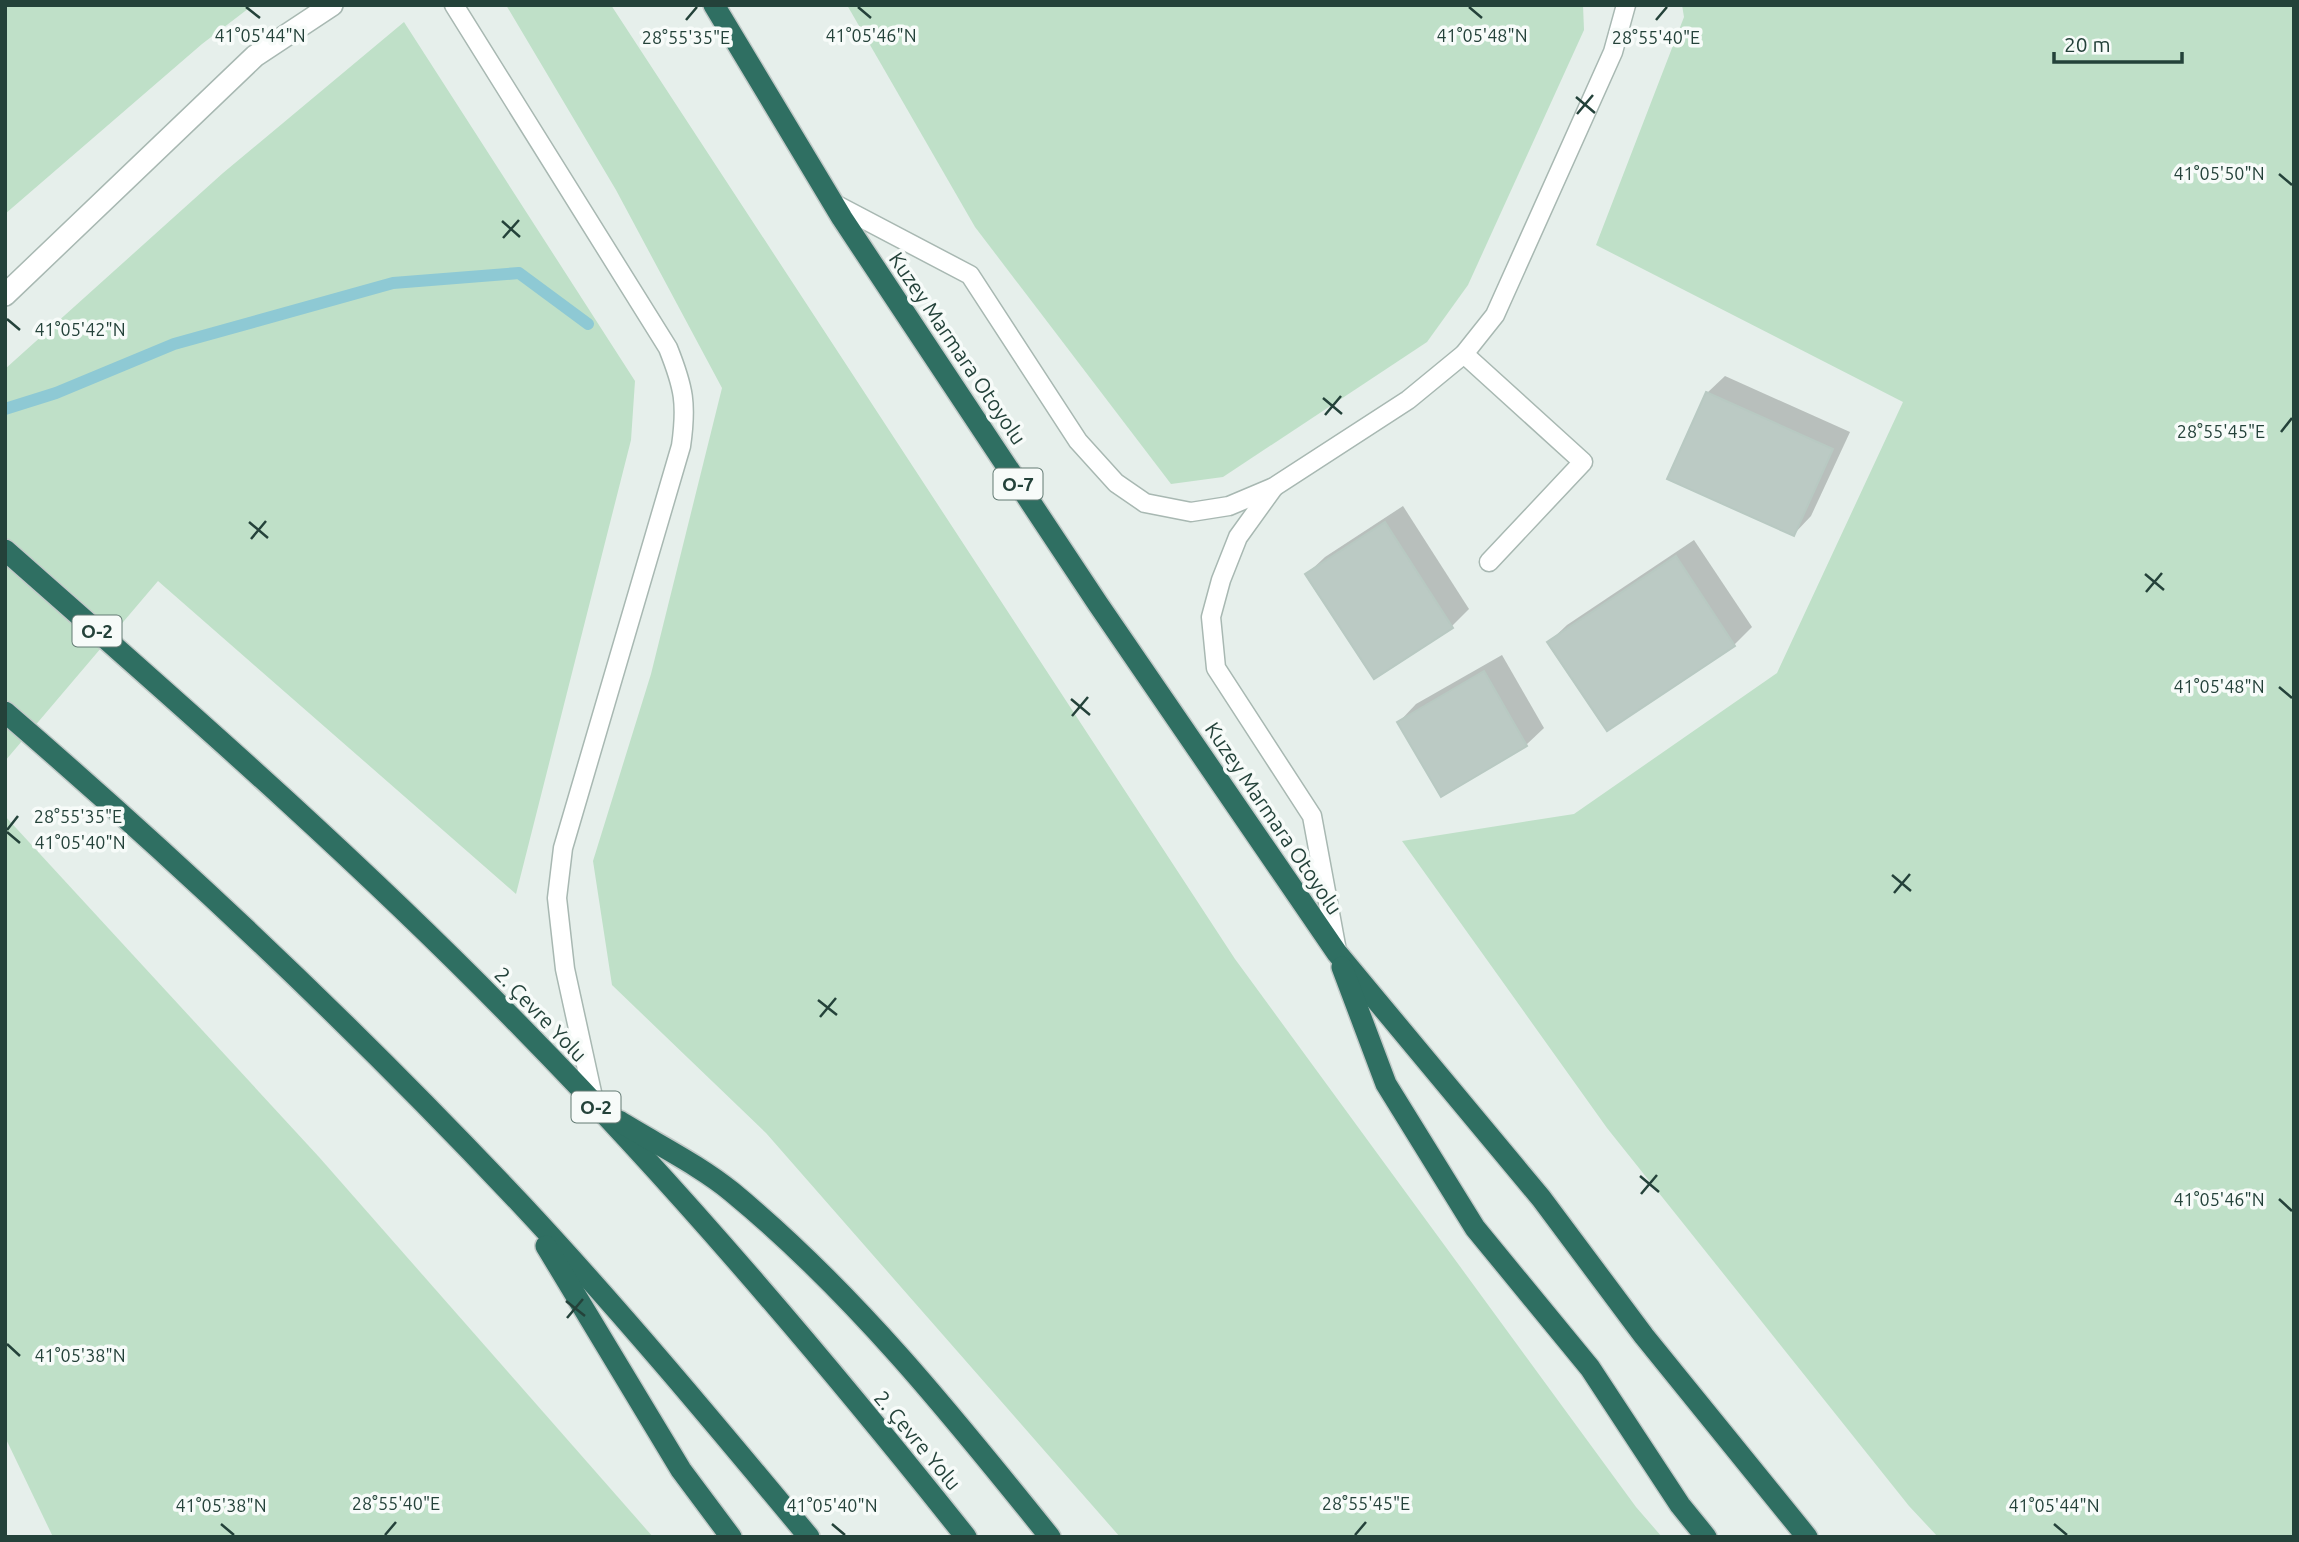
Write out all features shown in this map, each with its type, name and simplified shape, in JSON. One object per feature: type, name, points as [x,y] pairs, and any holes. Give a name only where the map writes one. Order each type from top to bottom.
[{"type":"highway","name":"Kuzey Marmara Otoyolu","points":[[714,5],[833,202],[1098,604],[1337,953]]},
{"type":"highway","name":"2. Çevre Yolu","points":[[5,550],[363,872],[525,1030],[764,1294],[966,1537]]},
{"type":"highway","points":[[5,712],[106,799],[315,996],[522,1205],[711,1419],[809,1537]]},
{"type":"highway","points":[[1337,953],[1386,1084],[1475,1228],[1590,1367],[1681,1505],[1706,1537]]},
{"type":"highway","points":[[1337,953],[1541,1198],[1644,1336],[1807,1537]]},
{"type":"highway","points":[[595,1106],[730,1190],[827,1277],[943,1404],[1050,1537]]},
{"type":"highway","points":[[522,1205],[681,1470],[731,1537]]},
{"type":"street","points":[[5,295],[255,56],[332,5]]},
{"type":"lane","points":[[454,5],[668,348],[682,384],[685,414],[681,446],[563,849],[557,898],[565,969],[595,1106]]},
{"type":"lane","points":[[833,202],[970,275],[1078,441],[1116,483],[1145,503],[1191,512],[1229,506],[1274,487],[1408,400],[1464,354],[1495,315],[1612,52],[1626,5]]},
{"type":"lane","points":[[1464,354],[1583,461],[1489,562]]},
{"type":"lane","points":[[1274,487],[1238,537],[1222,580],[1212,617],[1216,668],[1312,816],[1337,953]]},
{"type":"green space","points":[[5,5],[253,5],[202,44],[5,214]]},
{"type":"green space","points":[[506,5],[611,5],[1235,959],[1636,1507],[1662,1537],[1120,1537],[766,1133],[612,985],[593,861],[651,674],[722,388],[616,190]]},
{"type":"green space","points":[[847,5],[1583,5],[1584,30],[1468,285],[1427,342],[1223,477],[1171,484],[975,227]]},
{"type":"green space","points":[[1682,5],[2294,5],[2294,1537],[1938,1537],[1909,1506],[1607,1128],[1402,841],[1574,814],[1777,673],[1903,402],[1596,245],[1684,17]]},
{"type":"green space","points":[[404,22],[635,381],[631,440],[516,894],[158,581],[5,761],[5,369],[223,173]]},
{"type":"green space","points":[[5,816],[319,1157],[653,1537],[53,1537],[5,1437]]},
{"type":"building","points":[[1706,392],[1833,449],[1794,536],[1667,479]]},
{"type":"building","points":[[1385,522],[1453,628],[1374,679],[1305,574]]},
{"type":"building","points":[[1676,556],[1735,646],[1607,731],[1547,642]]},
{"type":"building","points":[[1484,671],[1527,746],[1441,797],[1397,722]]},
{"type":"waterway","points":[[5,409],[56,393],[174,344],[393,283],[519,273],[588,324]]}]
